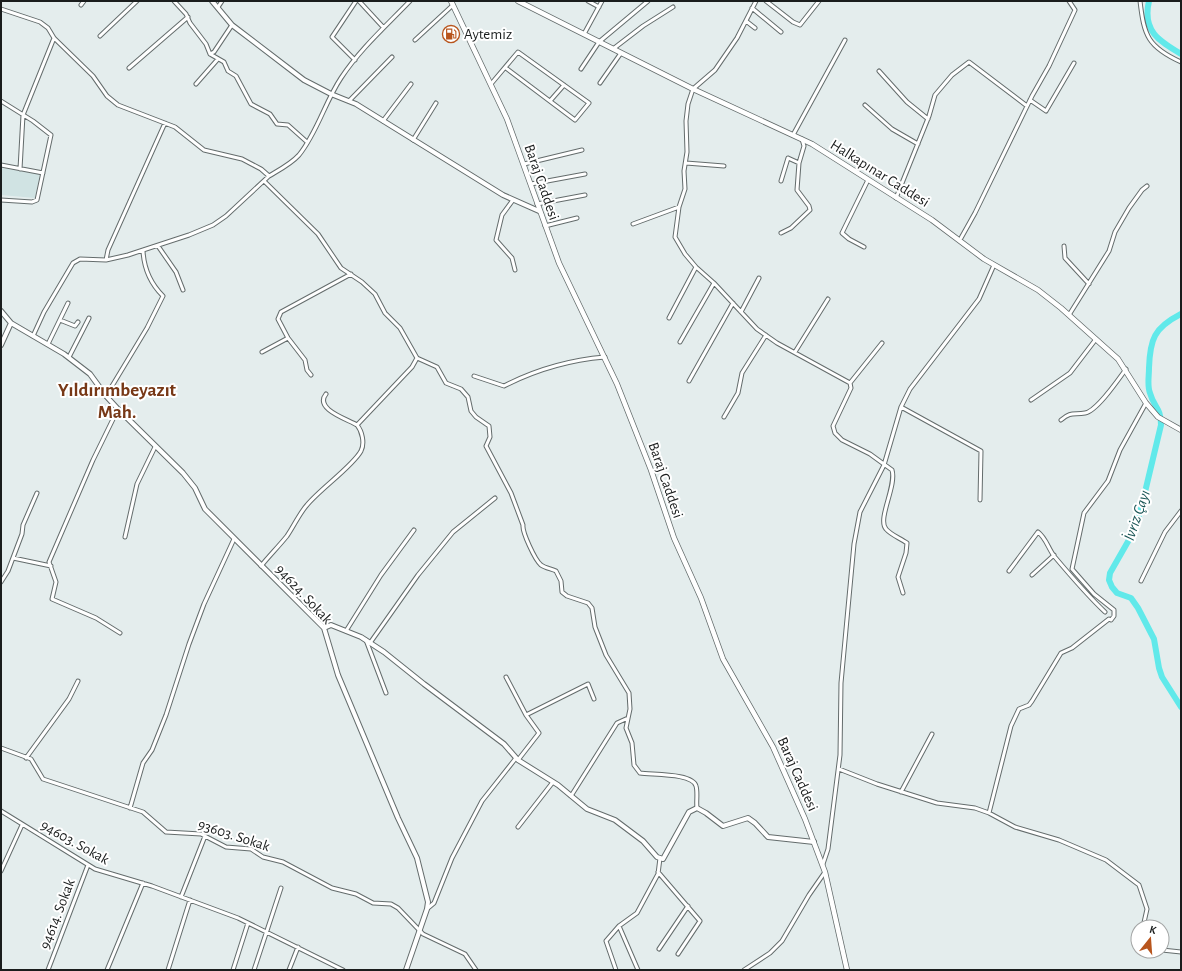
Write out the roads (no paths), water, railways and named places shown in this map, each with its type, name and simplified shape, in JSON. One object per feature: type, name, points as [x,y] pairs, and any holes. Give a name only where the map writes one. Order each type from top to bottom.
[{"type":"main road","name":"Halkapınar Caddesi","points":[[518,1],[692,88],[802,139],[932,220],[994,265],[1038,290],[1069,315],[1114,354],[1126,369],[1146,402],[1162,420],[1181,430]]},
{"type":"main road","name":"Baraj Caddesi","points":[[452,3],[507,119],[531,184],[539,211],[562,268],[605,357],[646,456],[674,538],[701,598],[723,659],[773,747],[823,864],[847,970]]},
{"type":"street","points":[[81,5],[84,1]]},
{"type":"street","points":[[100,36],[137,1]]},
{"type":"street","points":[[174,1],[188,17],[199,37],[206,44],[210,54],[224,62],[228,71],[236,76],[251,104],[270,114],[277,124],[288,125],[307,142]]},
{"type":"street","points":[[212,1],[232,25],[304,80],[331,94],[350,101],[513,200],[539,211]]},
{"type":"street","points":[[218,7],[222,1]]},
{"type":"street","points":[[355,60],[332,37],[357,1],[383,27]]},
{"type":"street","points":[[403,1],[406,4]]},
{"type":"street","points":[[34,336],[44,312],[73,263],[80,259],[106,260],[143,251],[213,225],[226,216],[269,176],[288,165],[298,156],[307,142],[331,94],[355,60],[383,27],[410,1]]},
{"type":"street","points":[[588,1],[599,7]]},
{"type":"street","points":[[584,34],[602,1]]},
{"type":"street","points":[[581,69],[599,42],[648,1]]},
{"type":"street","points":[[756,1],[737,38],[715,70],[692,88],[688,104],[686,163],[684,171],[685,189],[679,207],[675,237],[685,254],[696,267],[714,283],[757,329],[850,383]]},
{"type":"street","points":[[766,1],[793,22],[800,25],[819,1]]},
{"type":"street","points":[[961,238],[975,213],[1030,100],[1049,66],[1075,10],[1068,1]]},
{"type":"street","points":[[1140,1],[1142,19],[1148,38],[1164,54],[1181,62]]},
{"type":"street","points":[[415,40],[452,3]]},
{"type":"street","points":[[613,49],[643,26],[673,7]]},
{"type":"street","points":[[752,8],[781,32]]},
{"type":"street","points":[[1,9],[40,22],[48,28],[54,38],[93,76],[118,105],[165,123],[184,134],[204,150],[242,159],[261,169],[269,176]]},
{"type":"street","points":[[129,68],[188,17]]},
{"type":"street","points":[[746,21],[755,28]]},
{"type":"street","points":[[210,54],[214,52],[232,25]]},
{"type":"street","points":[[20,169],[23,115],[54,38]]},
{"type":"street","points":[[793,135],[845,40]]},
{"type":"street","points":[[491,84],[518,52],[588,103],[575,120],[506,68]]},
{"type":"street","points":[[600,83],[621,53]]},
{"type":"street","points":[[350,101],[392,57]]},
{"type":"street","points":[[196,84],[218,58]]},
{"type":"street","points":[[896,198],[928,119],[935,95],[952,75],[969,62],[1027,106]]},
{"type":"street","points":[[1030,100],[1046,111],[1074,63]]},
{"type":"street","points":[[879,71],[907,102],[928,119]]},
{"type":"street","points":[[383,121],[411,84]]},
{"type":"street","points":[[550,101],[564,85]]},
{"type":"street","points":[[1,101],[51,135],[39,194],[35,201],[1,200]]},
{"type":"street","points":[[413,140],[436,103]]},
{"type":"street","points":[[865,105],[892,129],[918,144]]},
{"type":"street","points":[[106,260],[165,123]]},
{"type":"street","points":[[781,233],[791,228],[810,210],[809,206],[797,190],[799,163],[804,146],[802,139]]},
{"type":"street","points":[[524,164],[582,150]]},
{"type":"street","points":[[781,181],[788,158],[799,163]]},
{"type":"street","points":[[686,163],[724,166]]},
{"type":"street","points":[[1,165],[43,173]]},
{"type":"street","points":[[531,184],[585,174]]},
{"type":"street","points":[[864,247],[849,240],[842,233],[868,180]]},
{"type":"street","points":[[264,181],[269,188],[302,216],[318,234],[341,268],[362,282],[375,294],[385,313],[400,328],[417,358],[437,367],[446,382],[461,389],[468,398],[471,411],[476,417],[489,426],[490,437],[486,446],[511,493],[523,525],[522,530],[541,565],[556,571],[561,581],[562,592],[567,596],[588,603],[592,608],[595,627],[606,655],[629,694],[630,709],[626,728],[632,743],[634,765],[640,773],[683,776],[693,781],[696,786],[696,808]]},
{"type":"street","points":[[1069,315],[1109,251],[1115,232],[1142,190],[1147,186]]},
{"type":"street","points":[[537,204],[585,195]]},
{"type":"street","points":[[513,200],[502,215],[496,240],[512,258],[515,270]]},
{"type":"street","points":[[633,224],[679,207]]},
{"type":"street","points":[[545,226],[577,218]]},
{"type":"street","points":[[158,246],[176,272],[183,290]]},
{"type":"street","points":[[1064,246],[1065,258],[1089,284]]},
{"type":"street","points":[[106,396],[147,328],[163,296],[148,275],[144,264],[143,251]]},
{"type":"street","points":[[823,864],[828,849],[839,769],[841,684],[854,544],[860,512],[884,465],[901,407],[910,389],[979,299],[994,265]]},
{"type":"street","points":[[669,318],[696,267]]},
{"type":"street","points":[[311,375],[307,370],[305,360],[288,338],[278,318],[281,312],[351,274]]},
{"type":"street","points":[[741,312],[760,278]]},
{"type":"street","points":[[680,342],[714,283]]},
{"type":"street","points":[[795,352],[828,299]]},
{"type":"street","points":[[48,344],[68,303]]},
{"type":"street","points":[[689,381],[733,304]]},
{"type":"street","points":[[1,310],[11,323],[1,345]]},
{"type":"street","points":[[69,358],[89,318]]},
{"type":"street","points":[[60,320],[75,326],[78,322]]},
{"type":"street","name":"94624. Sokak","points":[[11,323],[48,344],[90,374],[106,396],[118,409],[183,473],[195,488],[205,509],[324,628],[338,675],[398,818],[417,858],[427,895],[427,909],[406,970]]},
{"type":"street","points":[[724,417],[738,393],[742,373],[766,335]]},
{"type":"street","points":[[262,352],[288,338]]},
{"type":"street","points":[[1031,400],[1070,373],[1096,338]]},
{"type":"street","points":[[882,343],[850,383],[850,388],[833,426],[835,433],[842,440],[870,454],[892,470],[894,475],[892,488],[883,517],[884,526],[907,543],[906,553],[898,577],[903,592]]},
{"type":"street","points":[[474,376],[504,386],[528,374],[559,364],[605,357]]},
{"type":"street","points":[[357,425],[412,367],[417,358]]},
{"type":"street","points":[[1061,420],[1076,413],[1085,413],[1094,408],[1126,369]]},
{"type":"street","points":[[261,566],[286,536],[305,507],[322,488],[356,458],[361,450],[363,442],[360,429],[357,425],[326,409],[322,403],[322,399],[326,394]]},
{"type":"street","points":[[1072,569],[1084,513],[1108,481],[1120,450],[1146,402]]},
{"type":"street","points":[[901,407],[981,451],[980,500]]},
{"type":"street","points":[[118,409],[67,519],[50,562],[56,582],[52,599],[96,618],[120,633]]},
{"type":"street","points":[[125,537],[137,484],[155,447]]},
{"type":"street","points":[[1,582],[8,571],[22,534],[23,525],[37,493]]},
{"type":"street","points":[[370,643],[418,575],[453,532],[495,498]]},
{"type":"street","points":[[1141,581],[1165,532],[1181,511]]},
{"type":"street","points":[[346,631],[381,575],[414,530]]},
{"type":"street","points":[[1009,571],[1038,532],[1042,535],[1054,555],[1089,597],[1105,612]]},
{"type":"street","points":[[130,808],[143,763],[152,750],[166,716],[189,644],[204,604],[234,539]]},
{"type":"street","points":[[1032,575],[1054,555]]},
{"type":"street","points":[[13,558],[51,566]]},
{"type":"street","points":[[1068,571],[1072,569]]},
{"type":"street","points":[[989,813],[1012,726],[1019,709],[1029,705],[1032,701],[1061,653],[1072,648],[1109,619],[1111,620],[1114,616],[1114,610],[1094,594],[1072,569]]},
{"type":"street","points":[[324,628],[331,625],[366,640],[504,744],[517,759],[553,782],[587,809],[615,820],[642,841],[657,857],[660,858]]},
{"type":"street","points":[[366,640],[386,693]]},
{"type":"street","points":[[427,909],[434,903],[452,858],[482,801],[539,733],[526,715],[506,677]]},
{"type":"street","points":[[26,758],[69,699],[78,681]]},
{"type":"street","points":[[526,715],[588,684],[594,699]]},
{"type":"street","points":[[572,796],[617,723],[628,718]]},
{"type":"street","points":[[902,792],[932,734]]},
{"type":"street","name":"93603. Sokak","points":[[1,748],[34,762],[40,777],[48,782],[130,808],[147,815],[159,828],[166,832],[196,833],[226,847],[248,848],[263,857],[283,862],[332,888],[356,894],[373,902],[394,906],[420,931],[433,940],[465,954],[476,970]]},
{"type":"street","points":[[839,769],[937,803],[974,808],[989,813],[1015,827],[1058,840],[1106,860],[1139,885],[1147,909],[1145,919]]},
{"type":"street","points":[[518,827],[553,782]]},
{"type":"street","points":[[696,808],[706,813],[723,826],[748,818],[768,836],[814,842]]},
{"type":"street","points":[[660,858],[663,859],[689,812],[696,808]]},
{"type":"street","name":"94603. Sokak","points":[[1,811],[101,872],[143,883],[181,896],[248,923],[343,970]]},
{"type":"street","points":[[1,870],[22,825]]},
{"type":"street","points":[[181,896],[205,836]]},
{"type":"street","points":[[616,970],[606,941],[619,926],[637,913],[658,872],[660,858]]},
{"type":"street","name":"94614. Sokak","points":[[48,970],[88,865]]},
{"type":"street","points":[[658,872],[700,920],[678,954]]},
{"type":"street","points":[[744,970],[775,949],[782,941],[809,894],[825,872]]},
{"type":"street","points":[[107,970],[143,883]]},
{"type":"street","points":[[254,970],[281,888]]},
{"type":"street","points":[[168,970],[190,900]]},
{"type":"street","points":[[659,949],[688,906]]},
{"type":"street","points":[[233,970],[248,923]]},
{"type":"street","points":[[619,926],[638,970]]},
{"type":"street","points":[[289,970],[298,947]]},
{"type":"street","points":[[1170,951],[1181,952]]},
{"type":"waterway","name":"İvriz Çayı","points":[[1149,1],[1147,11],[1150,28],[1159,39],[1181,54]]},
{"type":"waterway","name":"İvriz Çayı","points":[[1181,314],[1165,324],[1155,335],[1152,342],[1148,381],[1149,390],[1159,411],[1161,425],[1140,513],[1130,538],[1110,573],[1109,580],[1117,593],[1131,598],[1138,608],[1154,639],[1162,677],[1181,707]]},
{"type":"place","name":"Aytemiz","points":[[451,34]]},
{"type":"district","name":"Yıldırımbeyazıt Mah.","points":[[117,400]]}]
